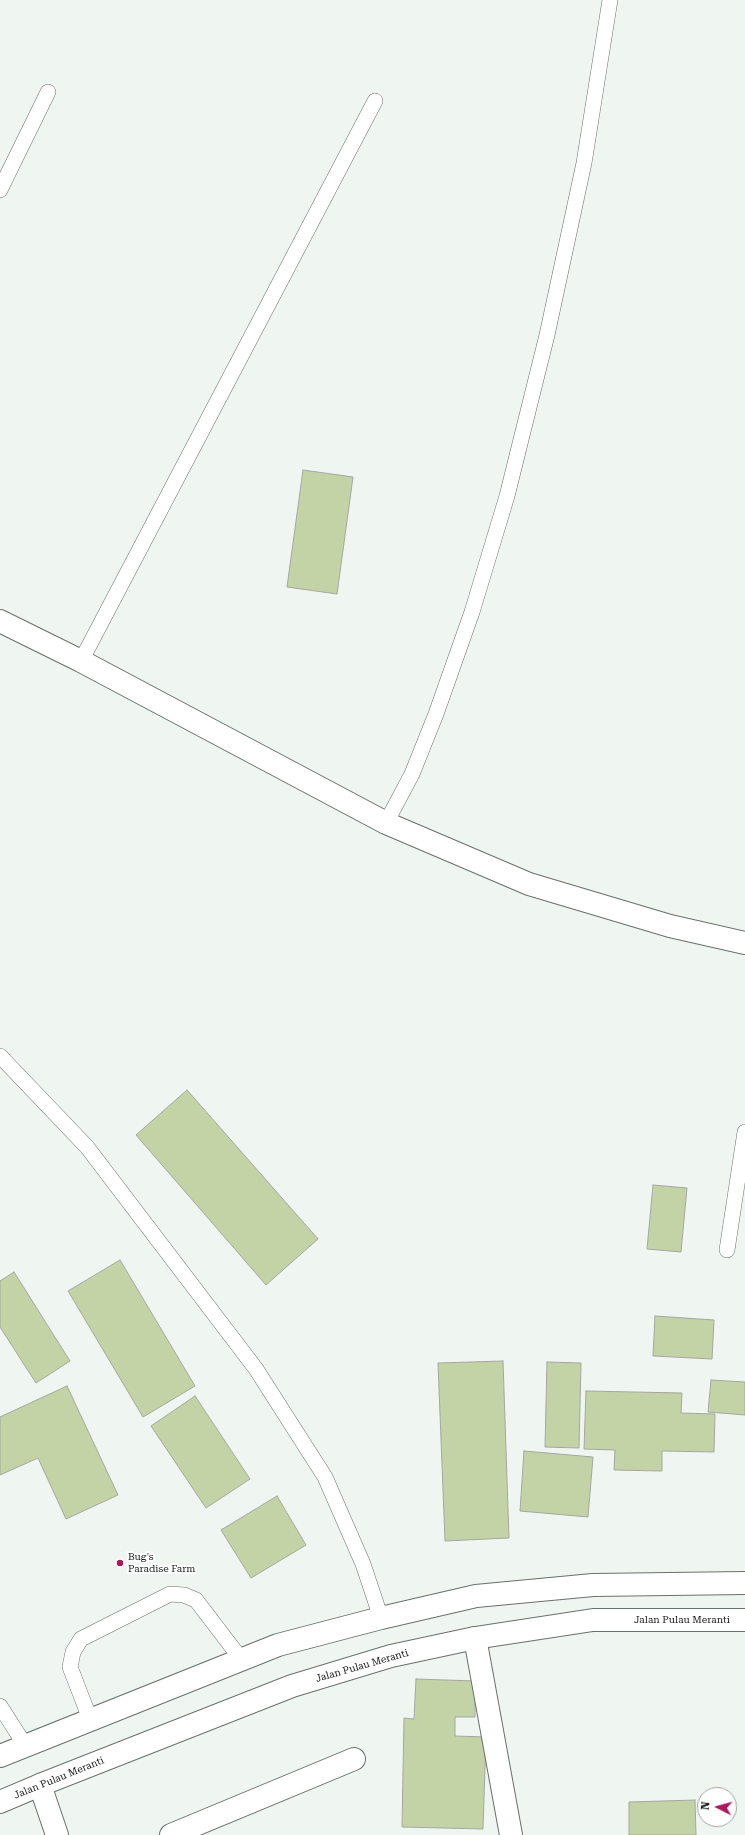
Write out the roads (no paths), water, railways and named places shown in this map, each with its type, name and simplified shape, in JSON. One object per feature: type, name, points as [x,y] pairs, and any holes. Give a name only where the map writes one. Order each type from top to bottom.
[{"type":"main road","points":[[0,621],[81,661],[386,823],[529,884],[670,926],[745,943]]},
{"type":"main road","points":[[0,1756],[278,1645],[381,1618],[476,1596],[593,1585],[745,1583]]},
{"type":"main road","name":"Jalan Pulau Meranti","points":[[0,1802],[292,1686],[391,1656],[475,1638],[593,1620],[745,1620]]},
{"type":"main road","points":[[475,1638],[511,1835]]},
{"type":"main road","points":[[171,1835],[354,1759]]},
{"type":"main road","points":[[40,1785],[57,1835]]},
{"type":"lane","points":[[386,823],[412,774],[436,714],[472,612],[507,496],[547,335],[584,163],[610,0]]},
{"type":"lane","points":[[0,190],[48,92]]},
{"type":"lane","points":[[81,661],[376,101]]},
{"type":"lane","points":[[0,1056],[87,1147],[256,1369],[325,1477],[363,1564],[381,1618]]},
{"type":"lane","points":[[727,1250],[745,1132]]},
{"type":"lane","points":[[90,1719],[70,1667],[73,1652],[81,1639],[170,1594],[184,1595],[196,1600],[241,1659]]},
{"type":"lane","points":[[0,1706],[25,1745]]},
{"type":"place","name":"Bug's Paradise Farm","points":[[120,1563]]}]
